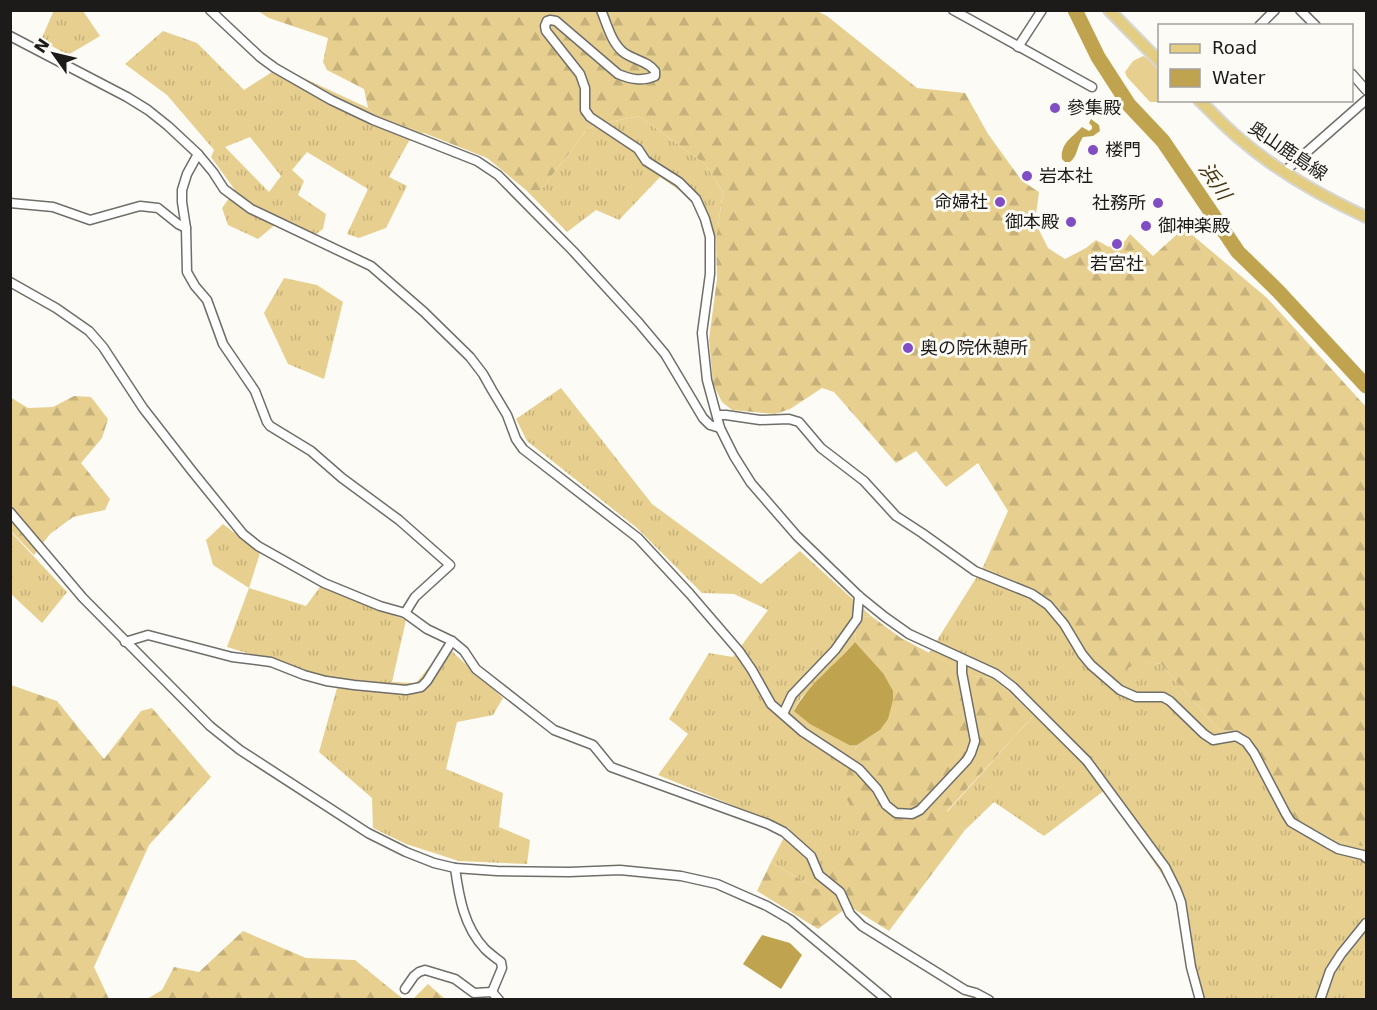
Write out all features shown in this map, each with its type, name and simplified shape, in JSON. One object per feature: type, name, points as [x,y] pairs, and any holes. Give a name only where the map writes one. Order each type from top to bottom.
[{"type":"main road","points":[[1109,10],[1158,60]]},
{"type":"main road","name":"奥山鹿島線","points":[[1201,102],[1238,138],[1284,172],[1334,202],[1366,217]]},
{"type":"street","points":[[210,10],[260,57],[331,100],[373,120],[477,161],[498,175],[573,250],[639,323],[665,354],[703,418],[710,425],[720,428]]},
{"type":"street","points":[[601,10],[616,44],[624,53],[652,66],[656,71],[655,76],[648,79],[630,79],[618,74],[556,21],[547,21],[544,26],[580,74],[585,88],[585,110],[590,117],[638,148],[646,161],[680,182],[696,200],[705,219],[710,237],[710,274],[702,333],[707,380],[720,428],[734,456],[751,483],[796,536],[859,596],[909,634],[996,674],[1013,687],[1088,761],[1165,867],[1176,889],[1181,902],[1191,967],[1200,999]]},
{"type":"street","points":[[953,10],[1092,87]]},
{"type":"street","points":[[1018,47],[1042,10]]},
{"type":"street","points":[[1261,24],[1275,10]]},
{"type":"street","points":[[1300,10],[1314,24]]},
{"type":"street","points":[[10,36],[127,97],[161,121],[198,154],[224,189],[251,209],[371,266],[424,312],[470,357],[483,374],[507,415],[516,440],[523,449],[638,538],[739,651],[771,704],[803,732],[859,769],[877,789],[886,805],[896,813],[912,814],[920,810],[971,753],[975,741],[974,730],[962,673],[962,659]]},
{"type":"street","points":[[1353,75],[1366,90]]},
{"type":"street","points":[[1284,172],[1366,100]]},
{"type":"street","points":[[198,154],[187,174],[182,190],[187,272],[207,300],[223,344],[255,391],[267,422],[311,451],[342,478],[399,520],[450,565],[415,597],[405,613]]},
{"type":"street","points":[[10,203],[53,207],[90,220],[140,206],[158,208],[186,228]]},
{"type":"street","points":[[10,282],[56,308],[89,332],[103,346],[143,408],[243,534],[258,546],[324,583],[380,606],[405,613],[427,629],[452,641],[464,651],[476,669],[554,730],[593,745],[610,767],[784,831],[811,856],[819,874],[840,892],[850,914],[862,926],[965,990],[989,999]]},
{"type":"street","points":[[717,416],[726,415],[760,420],[789,419],[799,422],[821,448],[864,481],[896,516],[975,570],[1032,594],[1048,605],[1064,624],[1091,665],[1120,690],[1136,697],[1163,697],[1213,740],[1236,736],[1246,742],[1291,822],[1338,849],[1363,855],[1366,858]]},
{"type":"street","points":[[10,512],[83,598],[210,726],[240,750],[368,833],[406,852],[455,868],[507,871],[620,870],[681,876],[717,884],[767,906],[791,920],[887,999]]},
{"type":"street","points":[[783,714],[792,695],[835,650],[857,619],[859,596]]},
{"type":"street","points":[[125,642],[148,635],[232,657],[271,662],[326,681],[406,690],[421,687],[427,681],[452,641]]},
{"type":"street","points":[[405,989],[414,976],[425,970],[455,979],[474,993],[495,996],[493,989],[502,968],[501,962],[485,949],[469,927],[462,909],[455,868]]},
{"type":"street","points":[[1320,999],[1330,970],[1366,923]]},
{"type":"green space","points":[[54,10],[83,11],[100,36],[68,55],[41,40]]},
{"type":"green space","points":[[258,11],[817,11],[827,16],[917,88],[965,93],[988,134],[1022,181],[1039,192],[1035,222],[1048,248],[1065,259],[1096,240],[1109,247],[1113,245],[1120,248],[1130,234],[1153,256],[1184,228],[1267,298],[1366,407],[1366,847],[1334,840],[1294,818],[1251,741],[1236,731],[1219,730],[1161,664],[1141,661],[1115,675],[1086,651],[1059,607],[1035,591],[983,567],[1008,511],[978,463],[946,487],[916,451],[896,463],[834,392],[822,388],[790,409],[775,414],[732,410],[722,402],[713,384],[709,339],[717,279],[716,240],[723,192],[705,164],[639,116],[588,128],[541,190],[526,190],[487,158],[376,116],[368,108],[364,89],[327,70],[323,62],[328,38],[269,18]]},
{"type":"green space","points":[[163,31],[197,43],[244,90],[280,67],[368,108],[376,116],[424,133],[409,141],[389,177],[407,186],[386,228],[359,238],[347,234],[368,189],[307,152],[292,170],[304,181],[298,195],[326,214],[323,229],[309,239],[276,224],[258,239],[228,225],[222,208],[235,190],[211,157],[214,150],[167,95],[125,64]],"holes":[[[250,137],[281,176],[269,192],[225,147]]]},
{"type":"green space","points":[[1143,56],[1152,60],[1158,67],[1158,102],[1150,102],[1127,77],[1125,72],[1133,61]]},
{"type":"green space","points":[[639,116],[705,164],[723,192],[716,240],[702,206],[660,177],[619,220],[596,210],[567,232],[526,190],[541,190],[588,128]]},
{"type":"green space","points":[[284,278],[317,285],[343,302],[324,379],[288,364],[264,313]]},
{"type":"green space","points":[[561,388],[652,504],[761,584],[800,551],[871,616],[863,617],[856,631],[855,642],[801,698],[794,710],[849,745],[857,745],[842,791],[866,826],[817,889],[771,862],[789,828],[658,775],[688,734],[669,719],[709,653],[733,657],[768,610],[734,594],[702,593],[637,528],[527,441],[516,419]]},
{"type":"green space","points":[[74,396],[91,397],[108,419],[102,438],[81,463],[110,499],[105,510],[73,517],[50,534],[34,555],[11,531],[10,397],[28,408],[53,407]]},
{"type":"green space","points":[[223,524],[260,553],[249,588],[213,565],[206,540]]},
{"type":"green space","points":[[10,531],[67,592],[42,623],[11,594]]},
{"type":"green space","points":[[983,567],[1035,591],[1059,607],[1086,651],[1161,664],[1219,730],[1236,731],[1251,741],[1294,818],[1334,840],[1366,847],[1366,999],[1197,999],[1174,892],[1105,790],[1044,836],[994,802],[965,830],[947,812],[1034,715],[993,678],[973,676],[929,653]]},
{"type":"green space","points":[[320,587],[406,620],[392,682],[416,683],[446,646],[503,698],[493,715],[457,722],[446,769],[503,793],[499,827],[530,840],[527,864],[459,861],[406,844],[373,828],[372,798],[319,752],[339,681],[227,647],[249,588],[306,606]]},
{"type":"green space","points":[[871,616],[901,638],[973,676],[993,678],[1034,715],[947,811],[965,830],[889,931],[849,906],[818,929],[757,891],[771,862],[817,889],[865,826],[841,791],[857,745],[880,730],[883,673],[855,642],[856,631],[863,617]]},
{"type":"green space","points":[[11,685],[57,701],[104,759],[141,711],[152,708],[211,777],[149,845],[94,967],[109,999],[11,999]]},
{"type":"green space","points":[[243,931],[306,958],[355,960],[403,999],[147,999],[162,990],[174,967],[199,972]]},
{"type":"green space","points":[[428,984],[445,999],[413,999]]},
{"type":"water","points":[[1091,119],[1099,125],[1100,131],[1093,136],[1083,137],[1073,160],[1065,162],[1062,159],[1062,153],[1065,144],[1082,127],[1089,131],[1092,129],[1089,123]]},
{"type":"water","points":[[855,642],[883,673],[893,691],[893,700],[888,719],[880,730],[857,745],[849,745],[810,724],[794,711],[814,684]]},
{"type":"water","points":[[762,935],[790,943],[802,955],[781,989],[743,964]]},
{"type":"waterway","name":"浜川","points":[[1075,10],[1098,57],[1129,105],[1163,141],[1238,252],[1278,291],[1366,386]]},
{"type":"place","name":"參集殿","points":[[1055,108]]},
{"type":"place","name":"楼門","points":[[1093,150]]},
{"type":"place","name":"岩本社","points":[[1027,176]]},
{"type":"place","name":"命婦社","points":[[1000,202]]},
{"type":"place","name":"社務所","points":[[1158,203]]},
{"type":"place","name":"御本殿","points":[[1071,222]]},
{"type":"place","name":"御神楽殿","points":[[1146,226]]},
{"type":"place","name":"若宮社","points":[[1117,244]]},
{"type":"place","name":"奥の院休憩所","points":[[908,348]]}]
